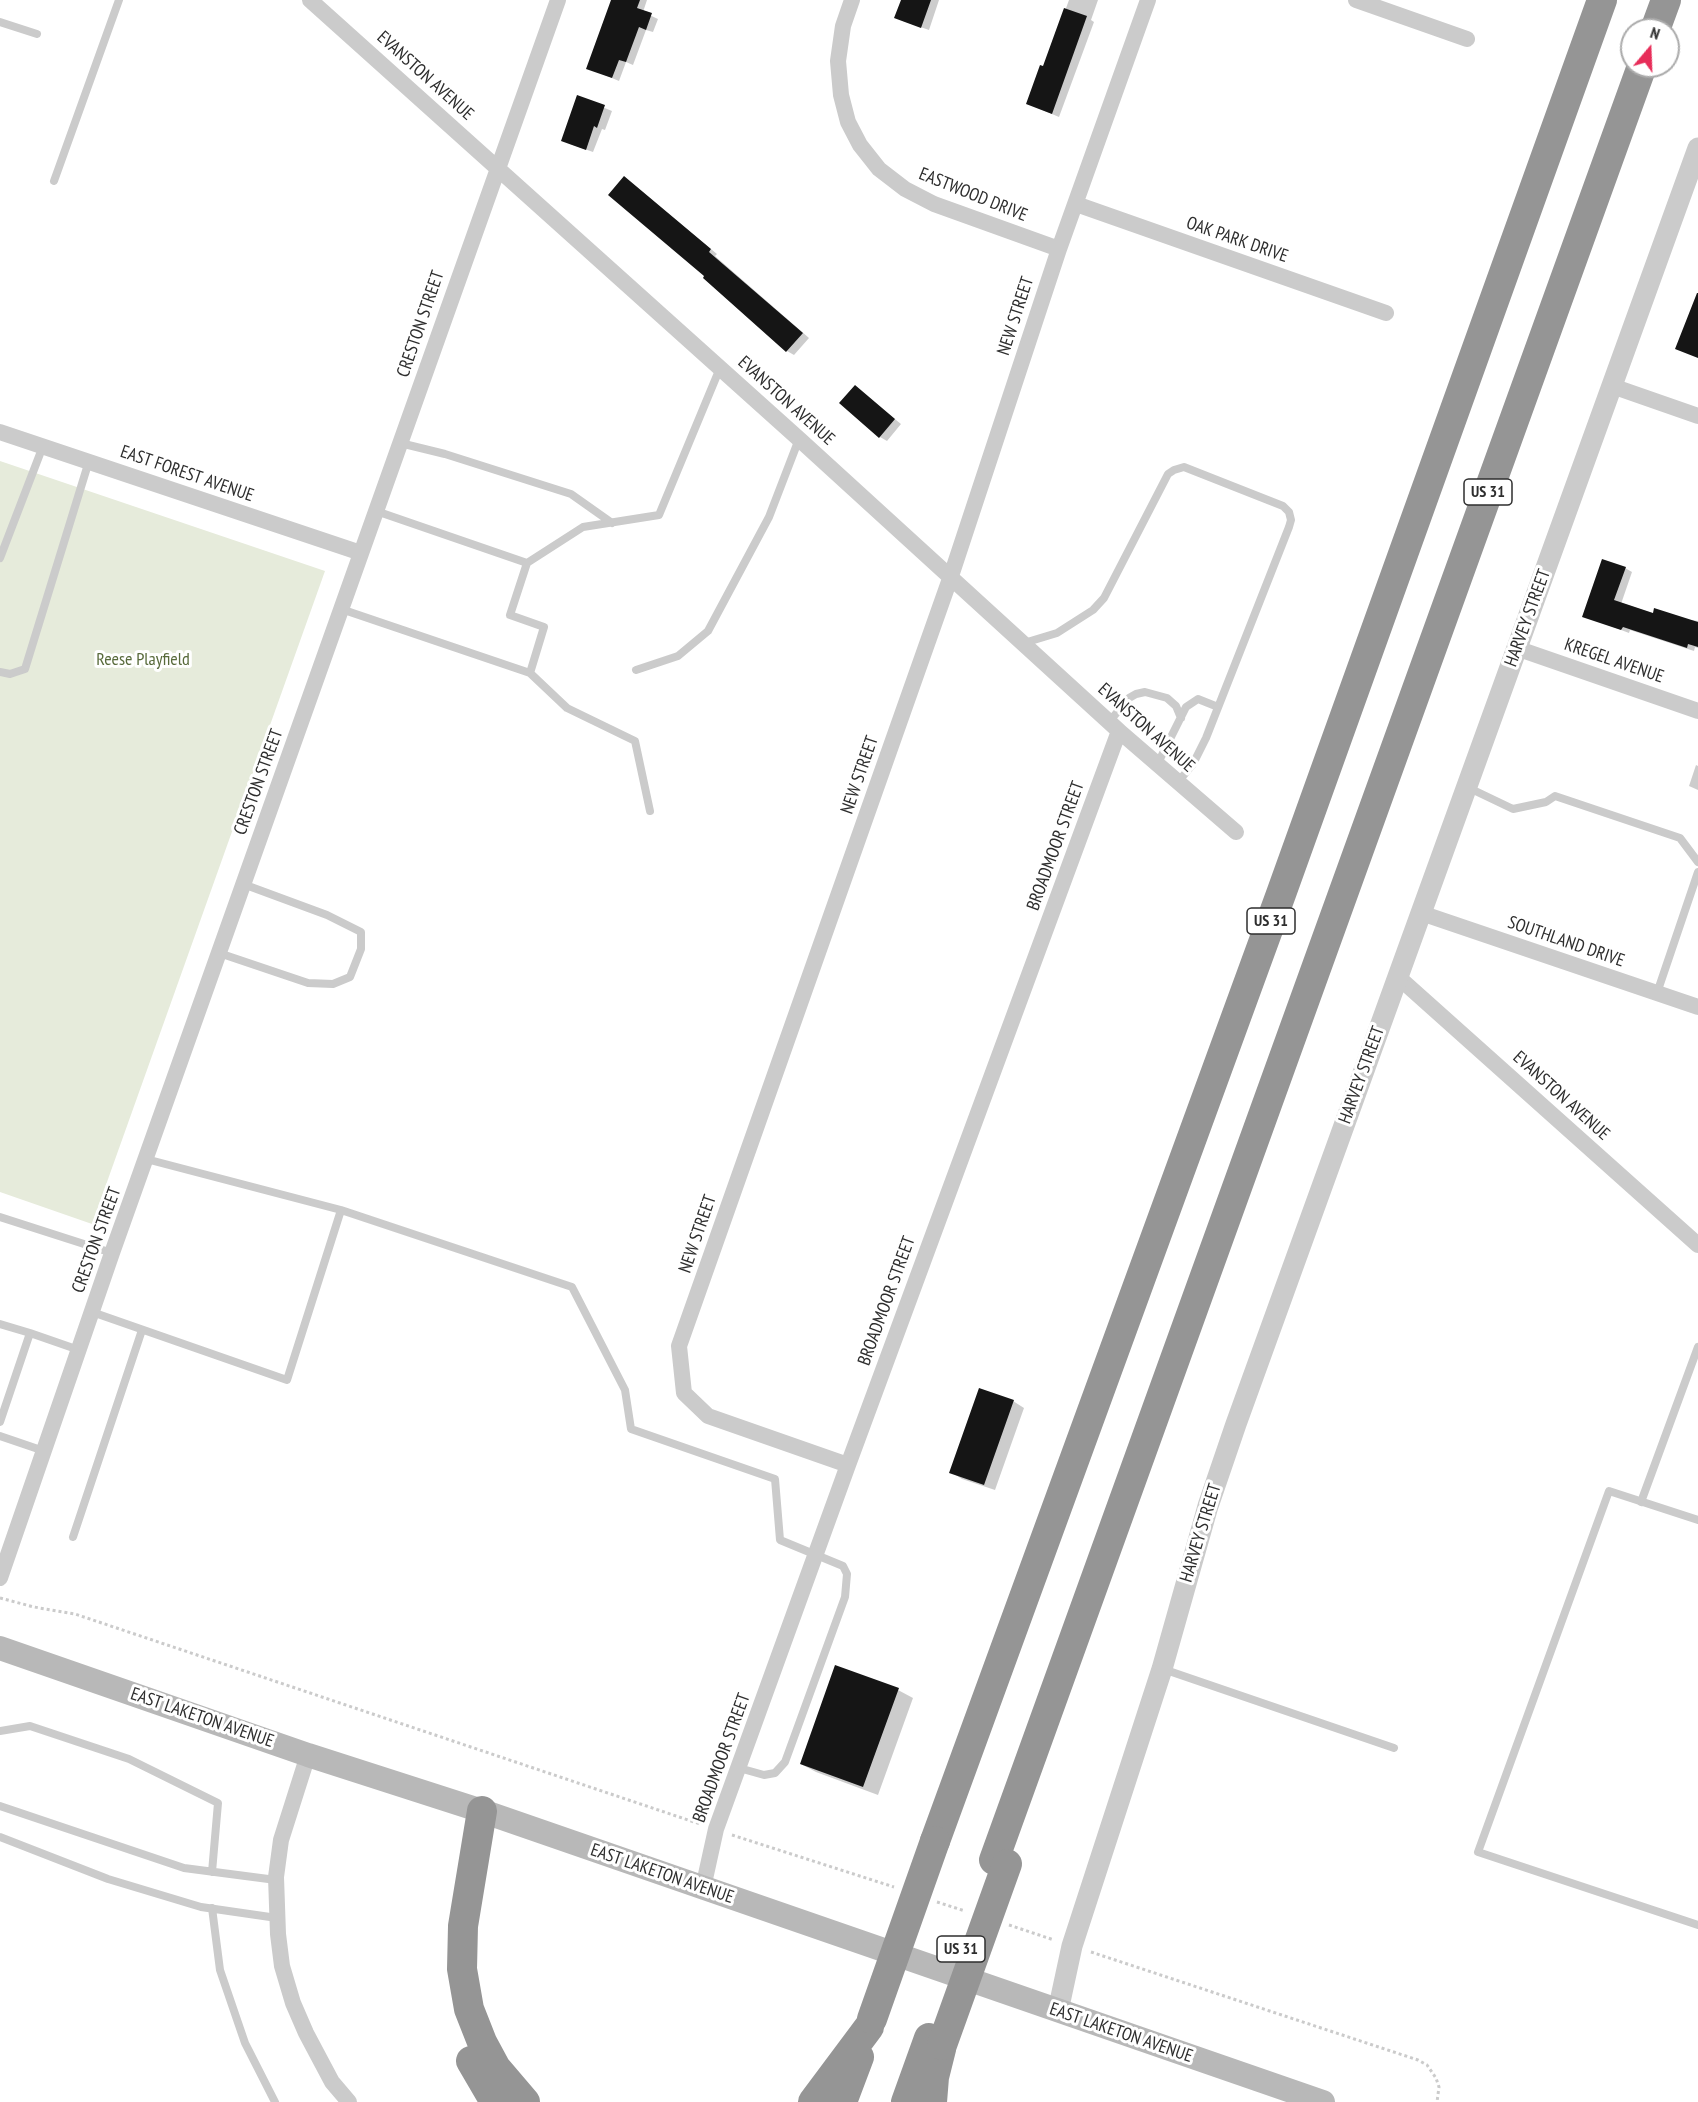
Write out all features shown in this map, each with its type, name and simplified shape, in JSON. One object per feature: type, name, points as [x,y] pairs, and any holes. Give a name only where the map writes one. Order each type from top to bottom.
[{"type":"highway","name":"US 31","points":[[842,2102],[1285,883],[1602,0]]},
{"type":"highway","points":[[1659,18],[1666,0]]},
{"type":"highway","name":"US 31","points":[[906,2102],[935,2041],[1000,1862],[1050,1705],[1638,78]]},
{"type":"highway","points":[[482,1811],[455,1889],[449,1963],[455,2007],[467,2053],[495,2102]]},
{"type":"highway","points":[[482,1811],[463,1926],[462,1969],[469,2009],[482,2042],[496,2068],[525,2102]]},
{"type":"highway","points":[[813,2102],[871,2023]]},
{"type":"highway","points":[[932,2102],[935,2041]]},
{"type":"main road","name":"EAST LAKETON AVENUE","points":[[0,1648],[308,1755],[482,1811],[1323,2102]]},
{"type":"street","name":"EVANSTON AVENUE","points":[[310,0],[951,576],[1114,727],[1236,832]]},
{"type":"street","name":"CRESTON STREET","points":[[0,1578],[112,1253],[497,166],[558,0]]},
{"type":"street","name":"EASTWOOD DRIVE","points":[[852,0],[843,26],[838,61],[840,95],[848,122],[860,145],[879,169],[905,189],[934,204],[1059,249]]},
{"type":"street","name":"NEW STREET","points":[[848,1465],[708,1416],[684,1393],[679,1346],[951,576],[1059,249],[1148,0]]},
{"type":"street","points":[[1356,0],[1467,39]]},
{"type":"street","name":"HARVEY STREET","points":[[1058,2011],[1072,1946],[1162,1669],[1208,1506],[1698,148]]},
{"type":"street","name":"OAK PARK DRIVE","points":[[1076,204],[1386,313]]},
{"type":"street","points":[[1612,386],[1698,416]]},
{"type":"street","name":"EAST FOREST AVENUE","points":[[0,432],[361,553]]},
{"type":"street","name":"KREGEL AVENUE","points":[[1516,648],[1698,711]]},
{"type":"street","name":"BROADMOOR STREET","points":[[703,1888],[716,1829],[1114,727]]},
{"type":"street","name":"SOUTHLAND DRIVE","points":[[1421,913],[1698,1007]]},
{"type":"street","name":"EVANSTON AVENUE","points":[[1398,976],[1698,1245]]},
{"type":"street","points":[[308,1755],[281,1840],[276,1880],[282,1966],[293,2003],[306,2033],[332,2082],[349,2102]]},
{"type":"lane","points":[[54,181],[119,0]]},
{"type":"lane","points":[[0,22],[37,34]]},
{"type":"lane","points":[[530,673],[544,627],[510,615],[527,563],[583,527],[659,515],[720,368]]},
{"type":"lane","points":[[636,670],[678,656],[708,631],[769,517],[799,439]]},
{"type":"lane","points":[[400,442],[571,494],[612,523]]},
{"type":"lane","points":[[0,558],[43,446]]},
{"type":"lane","points":[[0,672],[10,674],[25,669],[89,461]]},
{"type":"lane","points":[[1024,643],[1058,633],[1093,610],[1104,598],[1168,474],[1174,470],[1185,467],[1283,506],[1289,512],[1291,520],[1197,758],[1178,782]]},
{"type":"lane","points":[[376,511],[527,563]]},
{"type":"lane","points":[[341,609],[530,673],[567,708],[635,741],[650,811]]},
{"type":"lane","points":[[1114,727],[1129,698],[1145,692],[1167,698],[1176,706],[1181,718]]},
{"type":"lane","points":[[1158,765],[1186,707],[1198,699],[1218,707]]},
{"type":"lane","points":[[1466,787],[1513,809],[1539,804],[1555,795],[1680,838],[1698,862]]},
{"type":"lane","points":[[1657,993],[1698,872]]},
{"type":"lane","points":[[219,953],[308,983],[333,984],[350,977],[361,949],[361,932],[327,915],[243,884]]},
{"type":"lane","points":[[146,1159],[341,1210],[572,1287],[626,1390],[631,1429],[775,1479],[780,1540],[843,1566],[847,1574],[845,1597],[786,1762],[775,1773],[764,1775],[739,1768]]},
{"type":"lane","points":[[92,1312],[287,1380],[341,1210]]},
{"type":"lane","points":[[0,1216],[112,1253]]},
{"type":"lane","points":[[0,1324],[79,1350]]},
{"type":"lane","points":[[73,1537],[142,1330]]},
{"type":"lane","points":[[0,1422],[30,1333]]},
{"type":"lane","points":[[1641,1502],[1698,1347]]},
{"type":"lane","points":[[0,1436],[44,1451]]},
{"type":"lane","points":[[1698,1520],[1609,1491],[1478,1852],[1698,1925]]},
{"type":"lane","points":[[1162,1669],[1394,1748]]},
{"type":"lane","points":[[0,1731],[30,1726],[119,1755],[218,1803],[212,1872]]},
{"type":"lane","points":[[0,1806],[184,1868],[276,1880]]},
{"type":"lane","points":[[0,1837],[108,1879],[212,1908],[277,1918]]},
{"type":"lane","points":[[212,1908],[220,1970],[245,2043],[275,2102]]},
{"type":"green space","name":"Reese Playfield","points":[[0,461],[325,571],[92,1224],[0,1192]]},
{"type":"building","points":[[611,0],[640,0],[637,8],[652,13],[646,30],[639,27],[626,62],[619,60],[612,78],[586,69]]},
{"type":"building","points":[[901,0],[931,0],[921,28],[894,18]]},
{"type":"building","points":[[1064,8],[1087,16],[1052,114],[1026,104],[1040,65],[1043,66]]},
{"type":"building","points":[[577,95],[605,105],[597,128],[594,126],[586,150],[561,141]]},
{"type":"building","points":[[624,176],[711,249],[709,252],[803,333],[786,352],[703,278],[704,276],[608,195]]},
{"type":"building","points":[[1698,293],[1698,358],[1675,349]]},
{"type":"building","points":[[855,385],[895,419],[879,438],[839,403]]},
{"type":"building","points":[[1602,559],[1626,567],[1614,600],[1653,613],[1654,608],[1698,622],[1698,647],[1688,644],[1687,648],[1623,627],[1621,630],[1582,617]]},
{"type":"building","points":[[979,1388],[1014,1400],[984,1485],[949,1473]]},
{"type":"building","points":[[835,1665],[899,1688],[863,1787],[800,1764]]}]
